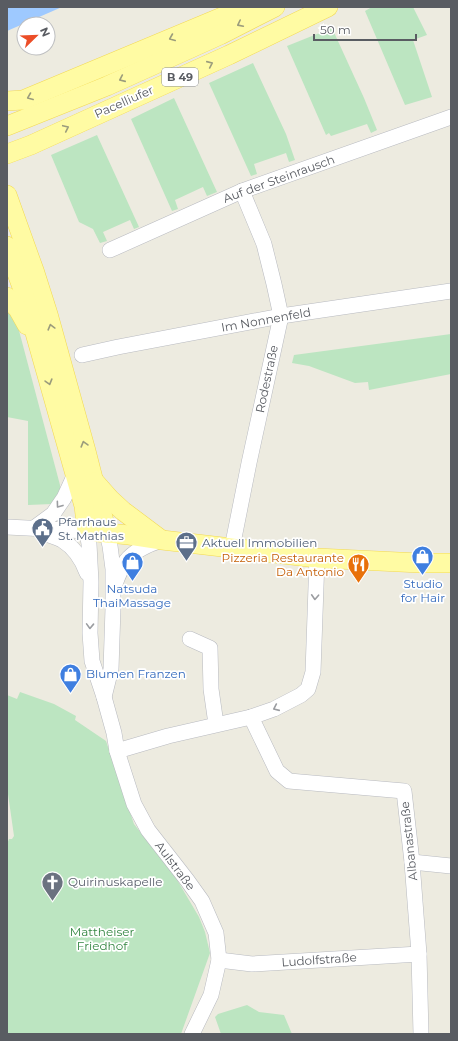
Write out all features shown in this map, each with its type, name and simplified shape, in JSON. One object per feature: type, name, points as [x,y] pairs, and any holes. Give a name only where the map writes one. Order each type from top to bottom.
[{"type":"main road","points":[[7,101],[23,100],[246,7]]},
{"type":"main road","name":"Pacelliufer","points":[[7,126],[107,86],[275,7]]},
{"type":"main road","name":"Pacelliufer","points":[[7,154],[31,145],[229,55],[328,7]]},
{"type":"main road","points":[[7,195],[11,254],[22,287],[84,506],[87,531],[317,558],[451,563]]},
{"type":"main road","points":[[11,254],[36,273]]},
{"type":"main road","points":[[11,254],[36,273],[107,533]]},
{"type":"main road","points":[[7,297],[18,309],[38,344]]},
{"type":"main road","points":[[94,481],[123,511],[162,540]]},
{"type":"street","name":"Auf der Steinrausch","points":[[110,250],[242,191],[451,117]]},
{"type":"street","name":"Rodestraße","points":[[232,548],[250,456],[281,316],[264,244],[242,191]]},
{"type":"street","name":"Im Nonnenfeld","points":[[82,355],[281,316],[451,291]]},
{"type":"street","points":[[34,528],[53,514],[64,498],[75,474]]},
{"type":"street","points":[[7,527],[87,531]]},
{"type":"street","points":[[34,528],[47,535],[62,540],[73,549],[83,562],[90,582]]},
{"type":"street","name":"Aulstraße","points":[[87,531],[89,544],[90,633],[92,661],[104,697],[114,733],[117,751],[134,804],[148,830],[202,901],[216,933],[219,960],[211,995],[192,1034]]},
{"type":"street","name":"Aulstraße","points":[[104,697],[111,669],[113,586],[113,569],[107,533]]},
{"type":"street","points":[[113,586],[126,561],[131,556],[149,544],[162,540]]},
{"type":"street","points":[[117,751],[168,736],[251,717],[274,709],[301,695],[308,689],[313,672],[317,558]]},
{"type":"street","points":[[190,639],[210,648],[211,690],[216,724]]},
{"type":"street","name":"Albanastraße","points":[[251,717],[277,771],[289,781],[404,791],[412,862],[419,954],[421,1034]]},
{"type":"street","points":[[412,862],[451,866]]},
{"type":"street","name":"Ludolfstraße","points":[[219,960],[252,964],[419,954]]},
{"type":"green space","points":[[372,7],[413,7],[427,35],[413,40],[432,97],[405,105],[365,11]]},
{"type":"green space","points":[[332,28],[377,130],[371,133],[367,124],[331,136],[329,133],[326,135],[287,46]]},
{"type":"green space","points":[[253,63],[286,134],[295,160],[289,162],[286,153],[254,164],[257,174],[251,176],[209,83]]},
{"type":"green space","points":[[174,98],[217,192],[207,196],[203,187],[175,200],[178,209],[172,211],[131,119]]},
{"type":"green space","points":[[97,135],[139,227],[134,229],[130,220],[103,232],[107,241],[100,243],[93,229],[79,222],[51,155]]},
{"type":"green space","points":[[7,306],[17,323],[60,485],[60,498],[52,504],[28,505],[28,421],[7,417]]},
{"type":"green space","points":[[451,334],[451,374],[369,390],[368,382],[355,383],[309,366],[292,363],[294,355]]},
{"type":"green space","name":"Mattheiser Friedhof","points":[[20,692],[54,704],[76,716],[75,720],[106,741],[134,824],[176,878],[199,917],[205,932],[210,953],[181,1034],[7,1034],[7,844],[9,839],[12,839],[14,836],[7,794],[7,695],[17,699]]},
{"type":"green space","points":[[247,1005],[259,1012],[284,1015],[292,1034],[221,1034],[215,1017],[218,1014]]},
{"type":"water","points":[[7,7],[62,7],[41,16],[16,16],[16,27],[7,31]]},
{"type":"place","name":"Pfarrhaus St. Mathias","points":[[43,548]]},
{"type":"place","name":"Aktuell Immobilien","points":[[187,562]]},
{"type":"place","name":"Studio for Hair","points":[[423,576]]},
{"type":"place","name":"Natsuda ThaiMassage","points":[[132,582]]},
{"type":"place","name":"Pizzeria Restaurante Da Antonio","points":[[359,584]]},
{"type":"place","name":"Blumen Franzen","points":[[70,694]]},
{"type":"place","name":"Quirinuskapelle","points":[[53,902]]}]
